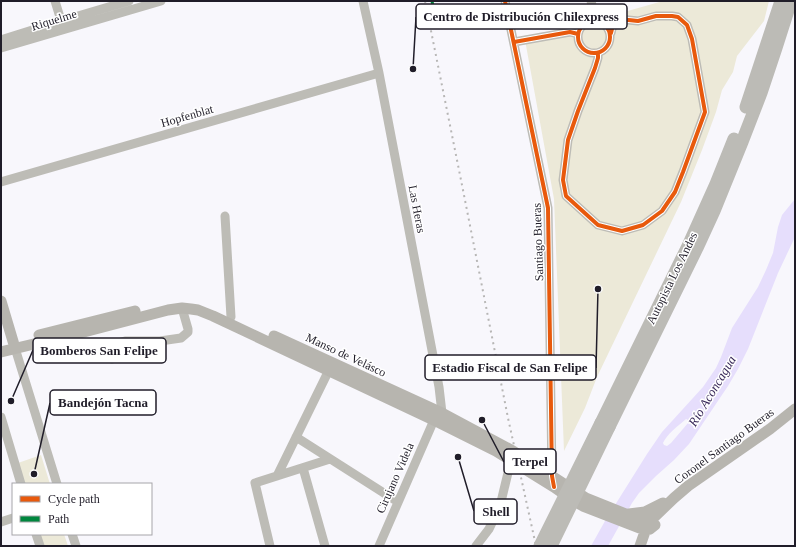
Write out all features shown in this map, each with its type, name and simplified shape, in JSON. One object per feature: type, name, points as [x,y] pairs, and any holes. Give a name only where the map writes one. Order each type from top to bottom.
[{"type":"highway","name":"Autopista Los Andes","points":[[551,546],[713,190],[739,125],[782,1]]},
{"type":"highway","name":"Autopista Los Andes","points":[[540,546],[694,255],[714,211],[761,93],[791,1]]},
{"type":"main road","points":[[1,301],[14,345]]},
{"type":"main road","name":"Manso de Velásco","points":[[14,345],[95,321],[174,301],[189,301],[204,305],[231,316],[512,456],[585,502],[650,528]]},
{"type":"main road","name":"Manso de Velásco","points":[[14,345],[84,332],[168,310],[182,308],[198,310],[438,419]]},
{"type":"main road","points":[[1,345],[14,345]]},
{"type":"main road","points":[[1,352],[14,345]]},
{"type":"main road","name":"Coronel Santiago Bueras","points":[[641,546],[650,528],[671,501],[688,486],[770,429],[795,409]]},
{"type":"main road","points":[[629,520],[671,501]]},
{"type":"street","points":[[56,1],[62,25]]},
{"type":"street","name":"Riquelme","points":[[1,48],[129,1]]},
{"type":"street","name":"Riquelme","points":[[1,40],[161,1]]},
{"type":"street","name":"Las Heras","points":[[363,1],[379,73],[439,387],[438,419]]},
{"type":"street","name":"Santiago Bueras","points":[[505,1],[548,208],[553,481]]},
{"type":"street","points":[[590,1],[596,17],[606,25],[611,33]]},
{"type":"street","points":[[598,53],[595,68],[568,140],[563,180],[566,196],[598,225],[622,231],[643,225],[662,211],[675,192],[684,172],[704,112],[692,39],[687,25],[678,17],[656,16],[638,21],[619,19],[596,17],[580,29],[578,38],[581,47],[588,52],[598,53],[607,48],[610,44],[613,25],[619,19]]},
{"type":"street","points":[[514,42],[570,32],[578,34]]},
{"type":"street","name":"Hopfenblat","points":[[1,182],[379,73]]},
{"type":"street","points":[[225,216],[231,316]]},
{"type":"street","points":[[112,359],[114,344],[124,341],[160,342],[181,338],[188,332],[182,308]]},
{"type":"street","points":[[14,345],[57,483]]},
{"type":"street","points":[[277,476],[329,370]]},
{"type":"street","points":[[1,417],[4,438],[22,483]]},
{"type":"street","name":"Cirujano Videla","points":[[379,546],[398,502],[438,419]]},
{"type":"street","points":[[296,437],[398,502]]},
{"type":"street","points":[[476,546],[489,528],[500,506],[512,456]]},
{"type":"street","points":[[270,546],[255,483],[330,459]]},
{"type":"street","points":[[303,468],[325,546]]},
{"type":"street","points":[[1,522],[12,518]]},
{"type":"street","points":[[36,535],[40,546]]},
{"type":"street","points":[[72,535],[76,546]]},
{"type":"shaded area","points":[[663,1],[769,1],[764,21],[737,56],[733,72],[722,90],[716,112],[681,202],[597,377],[585,408],[564,451],[554,199],[525,40]]},
{"type":"shaded area","points":[[41,455],[50,483],[24,483],[18,463]]},
{"type":"shaded area","points":[[38,535],[64,535],[68,546],[42,546]]},
{"type":"water","name":"Río Aconcagua","points":[[795,199],[795,237],[778,273],[748,349],[738,369],[689,444],[639,493],[608,546],[591,546],[605,521],[662,432],[703,387],[716,368],[732,328],[758,287],[766,270],[773,253],[782,215]],"holes":[[[686,419],[688,420],[688,423],[671,443],[667,446],[664,445],[663,443],[670,433]]]},
{"type":"railway","points":[[425,1],[508,418],[536,546]]},
{"type":"marked path","points":[[432,1],[436,22]]},
{"type":"cycle path","points":[[505,1],[548,208],[552,476],[554,487]]},
{"type":"cycle path","points":[[598,53],[595,68],[568,140],[563,180],[566,196],[598,225],[622,231],[643,225],[662,211],[675,192],[705,112],[692,39],[687,25],[678,17],[656,16],[638,21],[619,19],[613,25],[611,33]]},
{"type":"cycle path","points":[[591,21],[597,21],[606,25],[610,37],[606,49],[597,53],[591,53],[582,49],[578,40],[578,34],[582,25],[591,21]]},
{"type":"cycle path","points":[[514,42],[570,32],[578,34]]},
{"type":"place","name":"Centro de Distribución Chilexpress","points":[[413,69]]},
{"type":"place","name":"Estadio Fiscal de San Felipe","points":[[598,289]]},
{"type":"place","name":"Bomberos San Felipe","points":[[11,401]]},
{"type":"place","name":"Terpel","points":[[482,420]]},
{"type":"place","name":"Shell","points":[[458,457]]},
{"type":"place","name":"Bandejón Tacna","points":[[34,474]]}]
